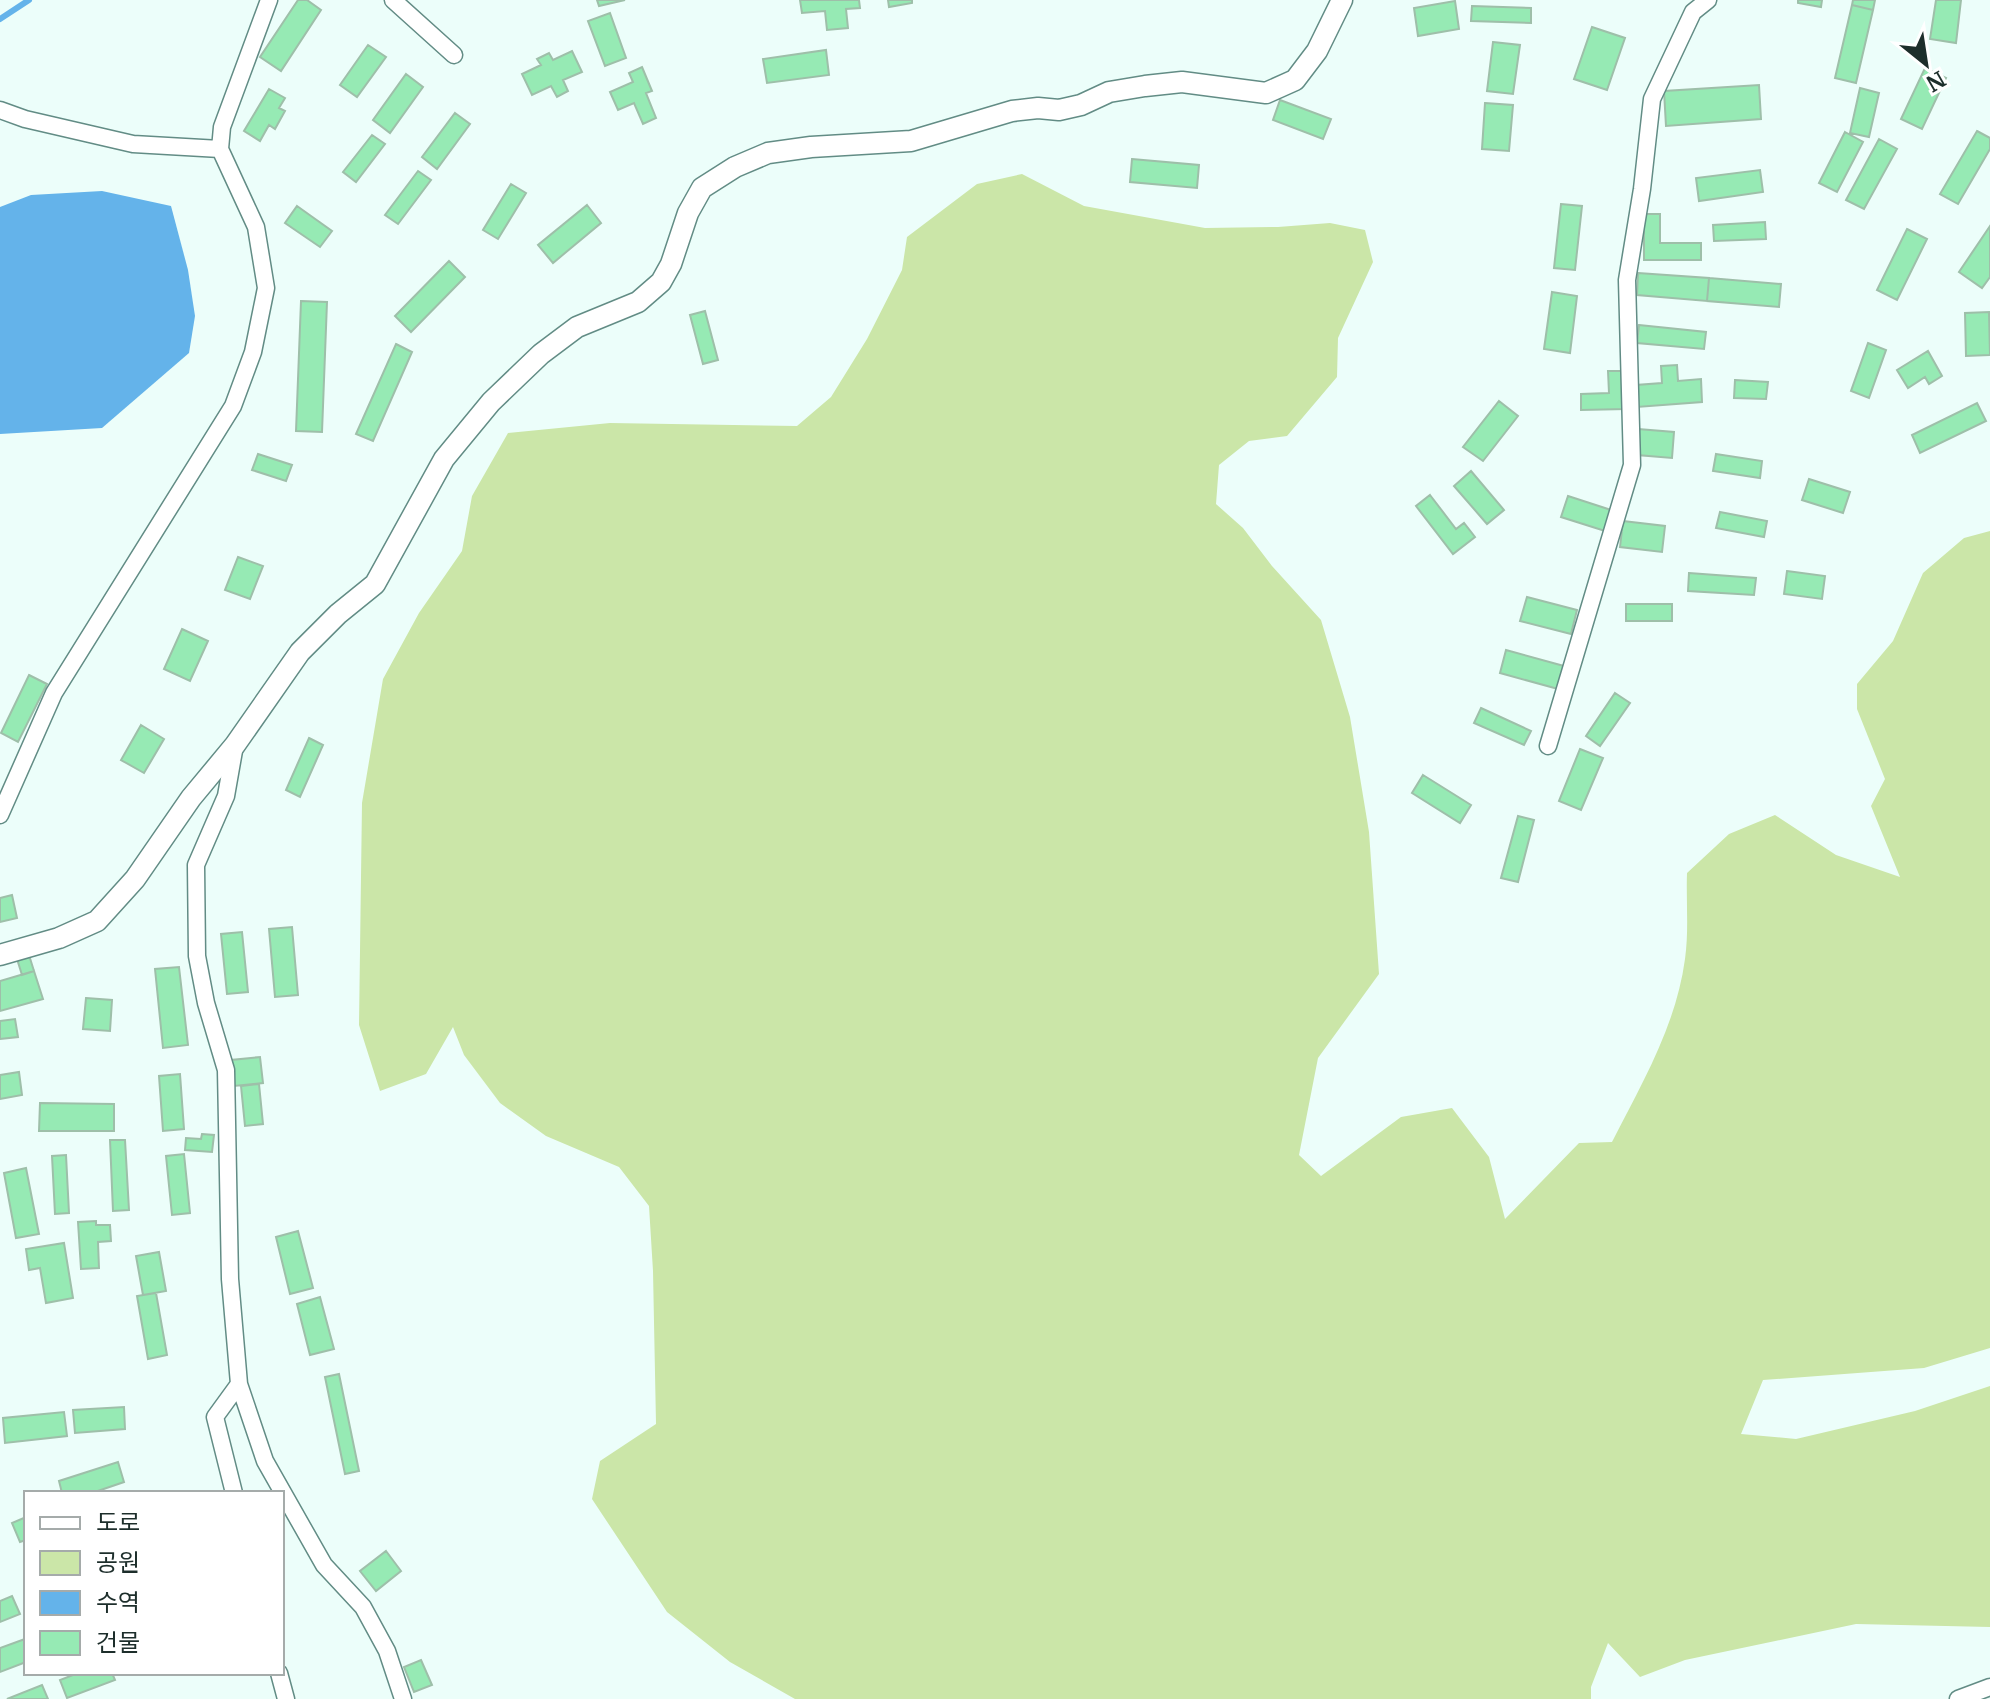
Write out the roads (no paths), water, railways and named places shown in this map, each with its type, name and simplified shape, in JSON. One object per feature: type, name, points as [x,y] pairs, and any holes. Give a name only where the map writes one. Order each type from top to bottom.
[{"type":"street","points":[[0,815],[54,693],[233,406],[253,352],[266,288],[256,227],[220,149],[222,127],[269,0]]},
{"type":"street","points":[[393,0],[454,55]]},
{"type":"street","points":[[0,955],[59,938],[97,921],[135,879],[300,652],[338,614],[375,584],[444,459],[491,402],[541,354],[577,327],[638,302],[661,282],[671,264],[688,213],[702,188],[735,167],[768,153],[911,141],[1012,111],[1038,108],[1059,110],[1081,105],[1109,92],[1182,82],[1266,93],[1295,80],[1317,51],[1342,0]]},
{"type":"street","points":[[1548,746],[1632,465],[1627,280],[1642,189],[1652,99],[1693,12],[1708,0]]},
{"type":"street","points":[[0,110],[25,119],[133,144],[220,149]]},
{"type":"street","points":[[235,745],[226,796],[196,865],[197,956],[206,1003],[226,1070],[230,1279],[239,1384],[265,1461],[282,1491]]},
{"type":"street","points":[[234,1491],[215,1417],[239,1384]]},
{"type":"street","points":[[284,1494],[324,1565],[363,1607],[387,1651],[403,1699]]},
{"type":"street","points":[[280,1675],[286,1699]]},
{"type":"street","points":[[1958,1699],[1990,1687]]},
{"type":"water","points":[[102,191],[171,206],[188,270],[195,316],[189,353],[102,428],[0,434],[0,207],[31,195]]},
{"type":"waterway","points":[[0,19],[29,0]]}]
